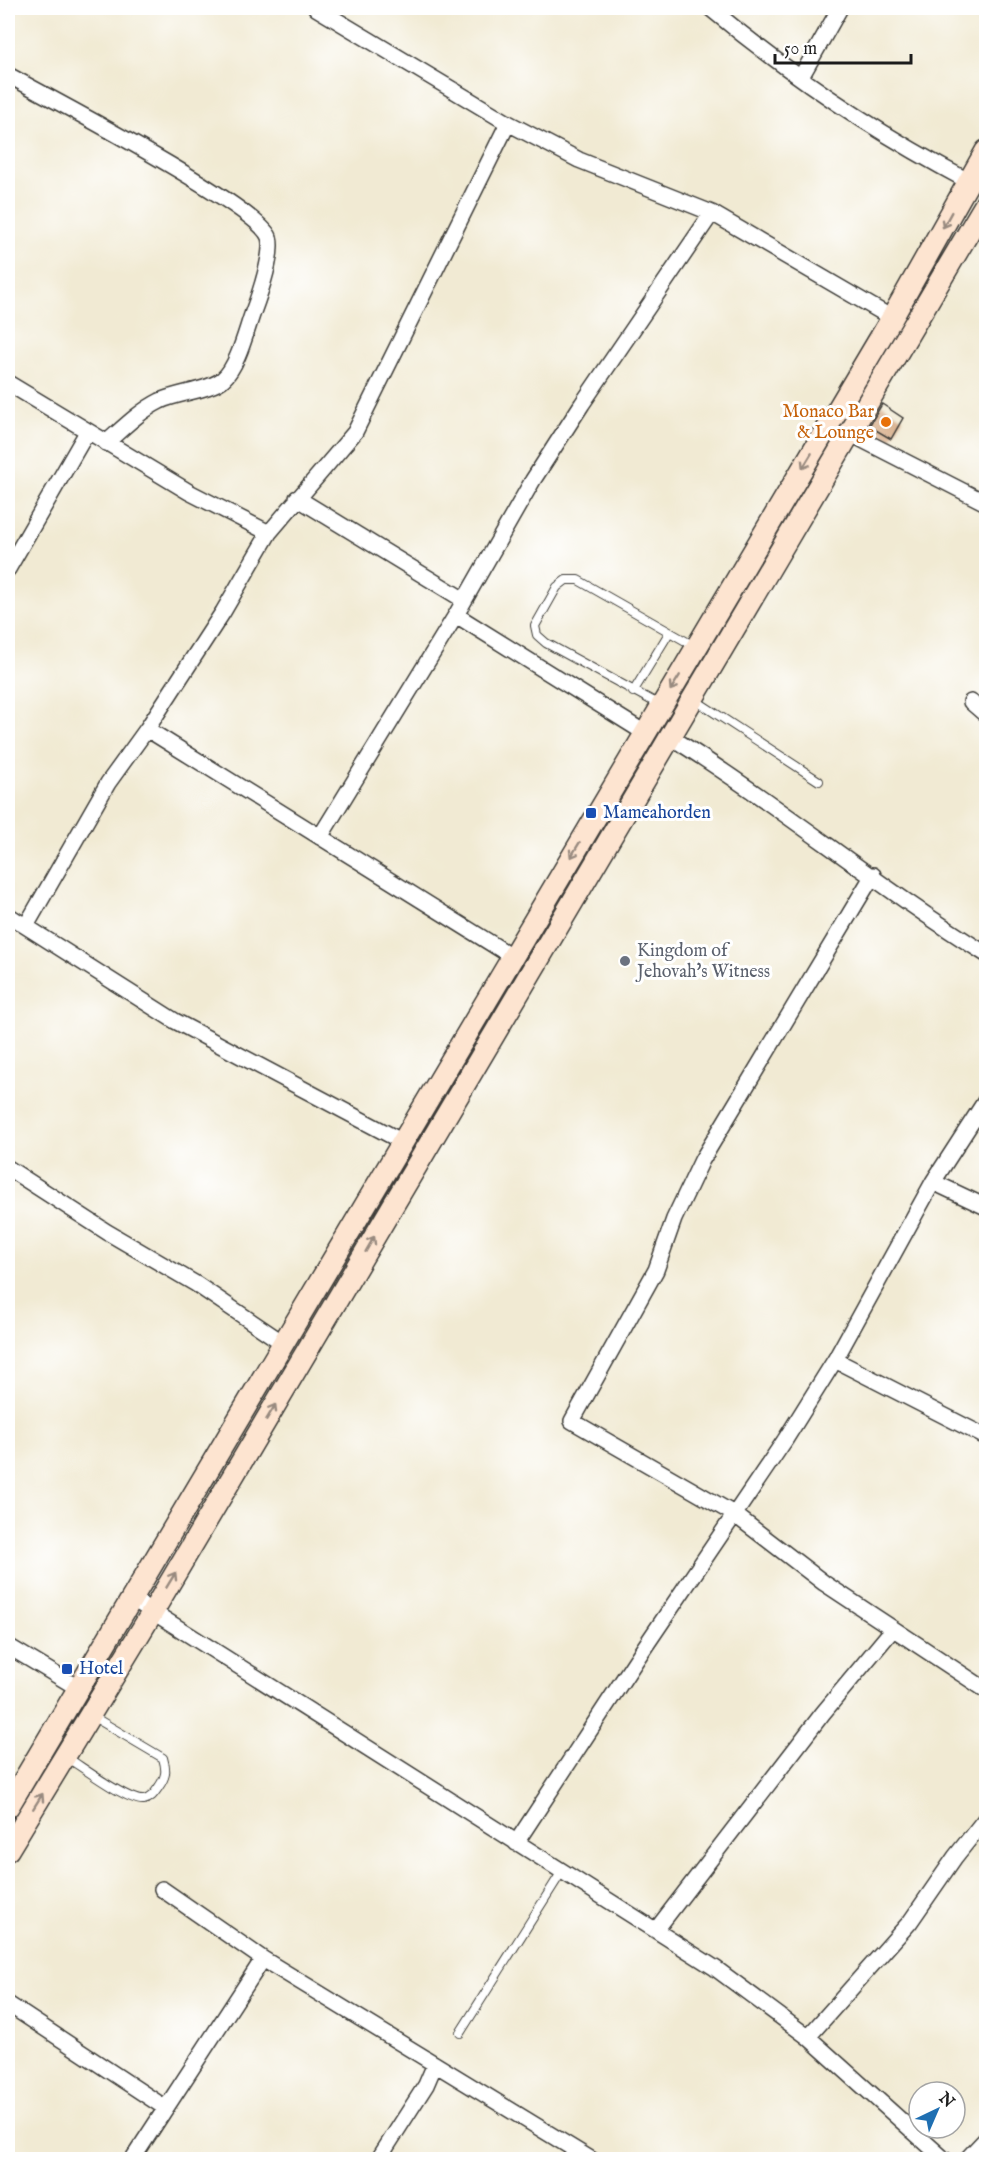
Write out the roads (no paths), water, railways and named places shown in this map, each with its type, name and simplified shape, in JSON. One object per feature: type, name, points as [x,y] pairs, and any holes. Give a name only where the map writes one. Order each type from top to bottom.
[{"type":"street","points":[[316,8],[508,123],[579,160],[712,213],[892,318]]},
{"type":"street","points":[[710,8],[801,77],[864,120],[968,181]]},
{"type":"street","points":[[801,77],[840,8]]},
{"type":"street","points":[[8,75],[211,189],[264,229],[270,239],[268,260],[256,304],[239,352],[225,378],[213,385],[182,392],[157,402],[106,443]]},
{"type":"street","points":[[26,926],[108,783],[147,729],[223,612],[269,533],[355,432],[508,123]]},
{"type":"street","points":[[8,1807],[130,1598],[697,648],[892,318],[987,151]]},
{"type":"street","points":[[8,1850],[152,1613],[669,736],[987,203]]},
{"type":"street","points":[[320,837],[456,615],[533,480],[575,413],[712,213]]},
{"type":"street","points":[[8,383],[189,492],[269,533]]},
{"type":"street","points":[[8,569],[87,432]]},
{"type":"street","points":[[849,433],[987,503]]},
{"type":"street","points":[[297,498],[464,600]]},
{"type":"street","points":[[456,615],[645,733]]},
{"type":"street","points":[[971,702],[987,715]]},
{"type":"street","points":[[147,729],[513,957]]},
{"type":"street","points":[[669,736],[750,788],[987,954]]},
{"type":"street","points":[[873,875],[702,1160],[674,1218],[656,1270],[572,1421],[734,1514],[824,1583],[987,1690]]},
{"type":"street","points":[[8,915],[175,1021],[403,1142]]},
{"type":"street","points":[[516,1843],[785,1440],[835,1360],[933,1182],[987,1101]]},
{"type":"street","points":[[8,1168],[107,1232],[196,1284],[283,1343]]},
{"type":"street","points":[[933,1182],[987,1207]]},
{"type":"street","points":[[835,1360],[987,1437]]},
{"type":"street","points":[[130,1598],[561,1873],[715,1968],[808,2037],[945,2160]]},
{"type":"street","points":[[656,1930],[824,1713],[893,1629]]},
{"type":"street","points":[[8,1646],[78,1688]]},
{"type":"street","points":[[808,2037],[910,1922],[955,1857],[987,1818]]},
{"type":"street","points":[[162,1889],[263,1959],[592,2160]]},
{"type":"street","points":[[132,2160],[164,2107],[263,1959]]},
{"type":"street","points":[[8,2004],[164,2107]]},
{"type":"street","points":[[378,2160],[426,2085],[435,2064]]},
{"type":"street","points":[[966,2160],[987,2139]]},
{"type":"lane","points":[[661,706],[546,643],[537,635],[535,626],[557,587],[566,580],[578,580],[697,648]]},
{"type":"lane","points":[[633,692],[669,633]]},
{"type":"lane","points":[[692,698],[819,781]]},
{"type":"lane","points":[[65,1756],[128,1796],[142,1800],[153,1796],[160,1785],[167,1771],[163,1758],[91,1715]]},
{"type":"lane","points":[[460,2033],[561,1873]]},
{"type":"place","name":"Monaco Bar & Lounge","points":[[886,422]]},
{"type":"place","name":"Mameahorden","points":[[591,813]]},
{"type":"place","name":"Kingdom of Jehovah's Witness","points":[[625,961]]},
{"type":"place","name":"Hotel","points":[[67,1669]]}]
